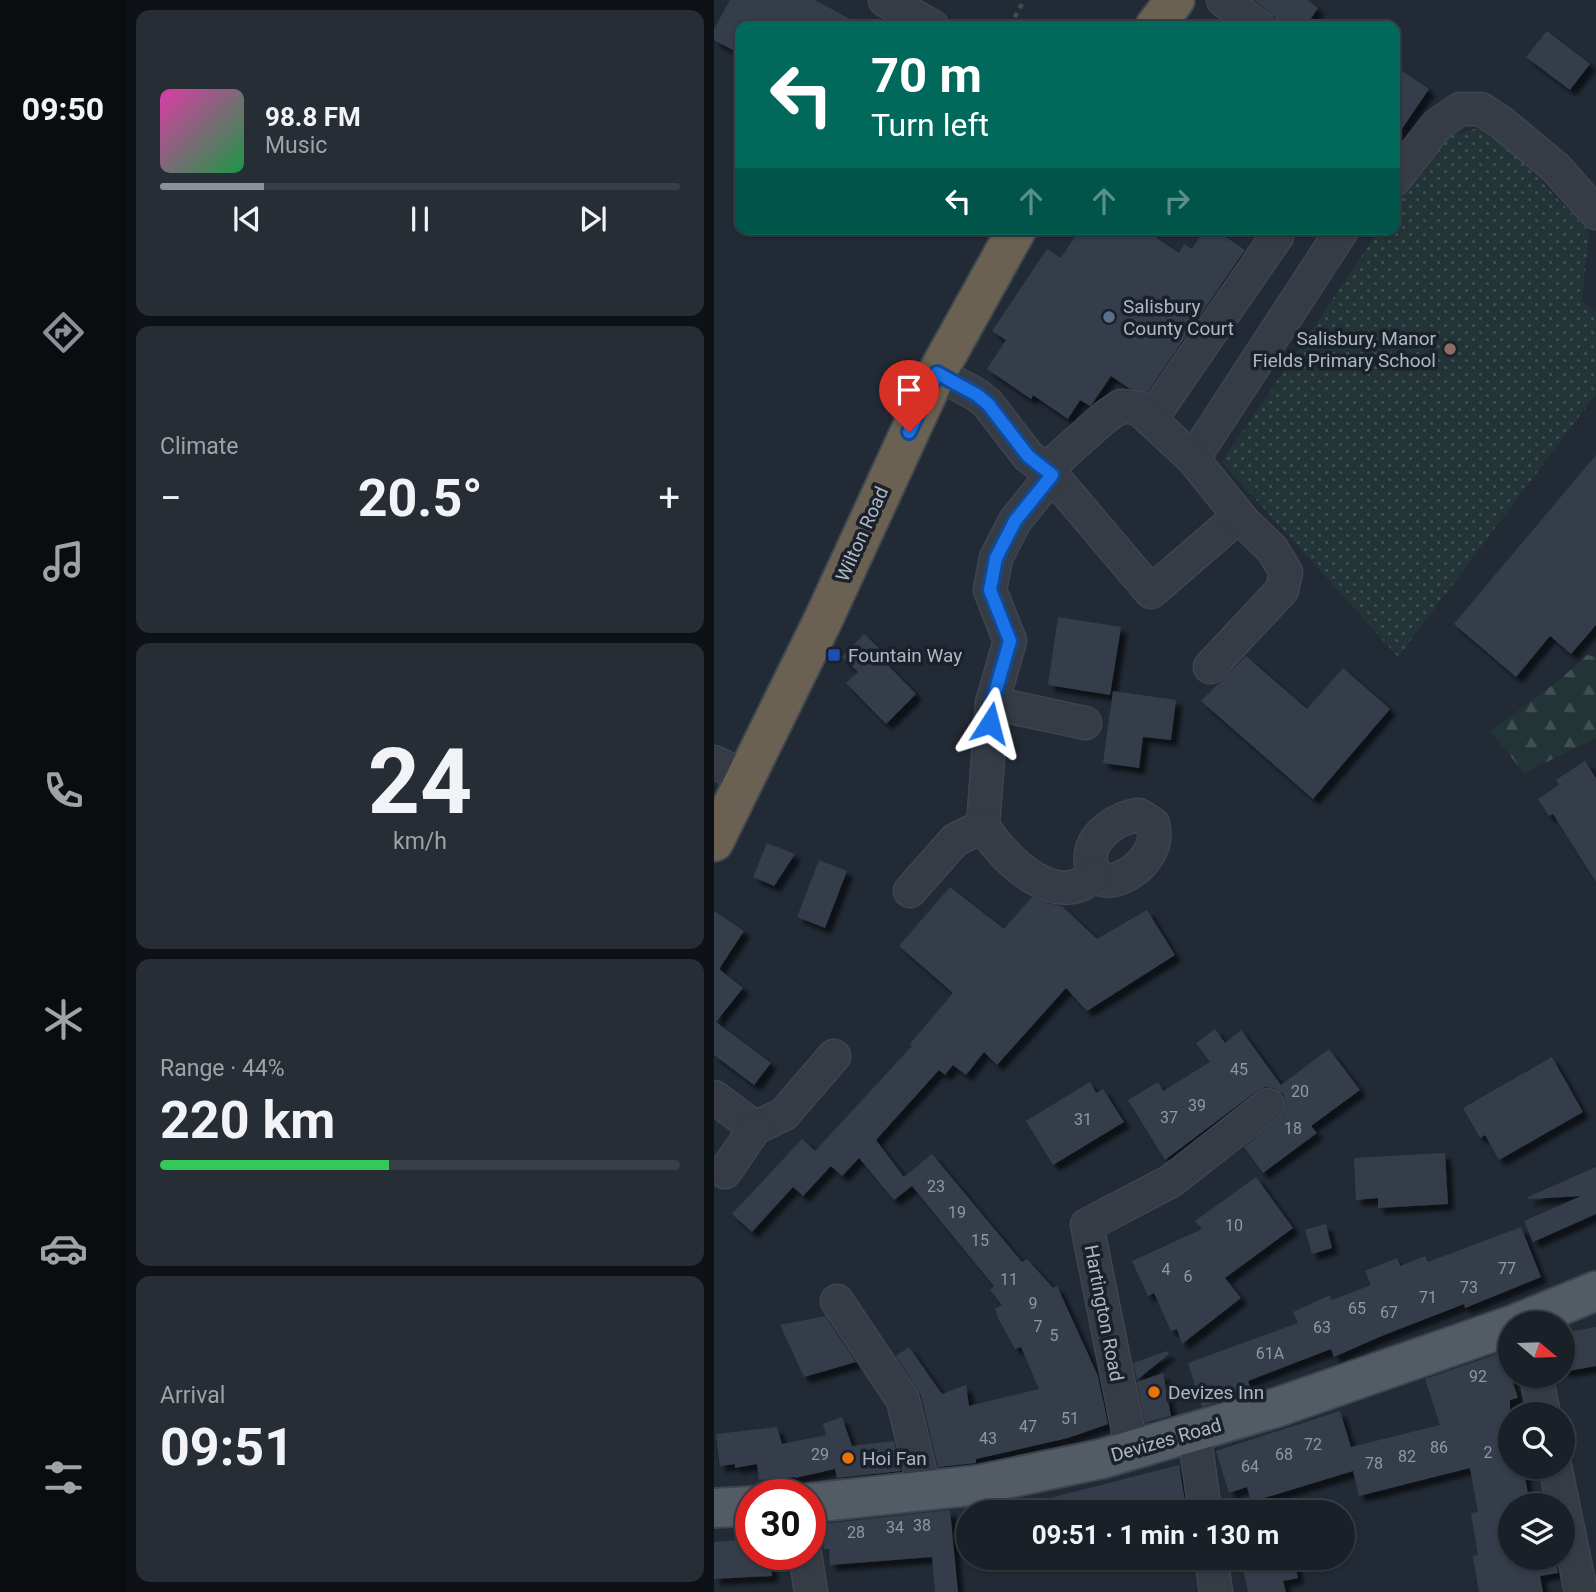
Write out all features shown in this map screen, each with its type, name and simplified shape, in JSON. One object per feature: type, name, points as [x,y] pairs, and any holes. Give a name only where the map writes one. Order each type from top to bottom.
[{"type":"highway","points":[[1159,21],[1175,0]]},
{"type":"highway","name":"Wilton Road","points":[[714,842],[730,769],[824,618],[937,373],[1014,235]]},
{"type":"main road","name":"Devizes Road","points":[[1548,1311],[1596,1291]]},
{"type":"main road","name":"Devizes Road","points":[[826,1501],[925,1492],[1015,1478],[1101,1459],[1278,1407],[1498,1331]]},
{"type":"main road","points":[[714,1508],[735,1507]]},
{"type":"street","points":[[885,0],[917,21]]},
{"type":"street","points":[[1223,0],[1251,21]]},
{"type":"street","points":[[1400,173],[1437,125],[1460,109],[1481,109],[1502,123],[1556,169],[1596,213]]},
{"type":"street","points":[[1193,459],[1339,235]]},
{"type":"street","points":[[1151,419],[1277,236]]},
{"type":"street","points":[[937,373],[988,404],[1028,456],[1052,475],[1152,592],[1224,529]]},
{"type":"street","points":[[1097,873],[1084,884],[1070,889],[1033,878],[1002,852],[984,826],[992,703],[1010,641],[990,590],[996,558],[1015,521],[1052,475],[1058,459],[1121,405],[1138,408],[1193,459],[1244,522],[1272,550],[1286,572],[1282,590],[1210,667]]},
{"type":"street","points":[[992,703],[1085,723]]},
{"type":"street","points":[[910,891],[956,840],[984,826]]},
{"type":"street","points":[[725,1172],[755,1128],[784,1114],[834,1056]]},
{"type":"street","points":[[714,1097],[755,1128]]},
{"type":"street","name":"Hartington Road","points":[[1132,1450],[1087,1225],[1171,1181],[1268,1105]]},
{"type":"street","points":[[837,1301],[903,1400],[925,1492]]},
{"type":"street","points":[[1194,1432],[1203,1500]]},
{"type":"street","points":[[1558,1479],[1581,1592]]},
{"type":"street","points":[[808,1570],[811,1592]]},
{"type":"street","points":[[1213,1570],[1216,1592]]},
{"type":"path","points":[[1013,21],[1024,0]]},
{"type":"green space","name":"Salisbury, Manor Fields Primary School","points":[[1488,125],[1589,232],[1582,301],[1596,312],[1596,394],[1398,657],[1222,462],[1376,235],[1400,235],[1400,200],[1442,138]]},
{"type":"green space","points":[[1587,655],[1596,657],[1596,738],[1524,773],[1490,731],[1557,682]]},
{"type":"building","points":[[730,0],[815,0],[854,21],[735,21],[735,51],[714,40],[714,29]]},
{"type":"building","points":[[1254,0],[1307,0],[1318,8],[1309,21],[1275,21]]},
{"type":"building","points":[[1547,31],[1590,64],[1570,90],[1526,57]]},
{"type":"building","points":[[1400,69],[1429,89],[1400,132]]},
{"type":"building","name":"Salisbury County Court","points":[[1076,235],[1152,235],[1179,253],[1184,244],[1192,249],[1201,235],[1223,235],[1245,250],[1147,393],[1130,389],[1111,376],[1090,406],[1080,400],[1068,419],[1033,395],[1031,399],[987,369],[1006,340],[992,331],[1047,249],[1061,258]]},
{"type":"building","points":[[1596,455],[1596,625],[1571,654],[1550,636],[1516,677],[1454,624]]},
{"type":"building","points":[[1058,617],[1121,627],[1110,695],[1048,685]]},
{"type":"building","points":[[864,634],[880,649],[876,653],[916,694],[886,724],[846,683],[858,672],[842,657]]},
{"type":"building","points":[[1246,656],[1307,709],[1343,668],[1390,709],[1313,799],[1201,701]]},
{"type":"building","points":[[1113,691],[1176,700],[1171,740],[1143,737],[1139,768],[1103,763]]},
{"type":"building","points":[[1585,761],[1596,778],[1596,882],[1553,814],[1549,816],[1538,799],[1559,785],[1556,780]]},
{"type":"building","points":[[767,843],[795,854],[774,886],[753,877]]},
{"type":"building","points":[[819,860],[847,871],[825,928],[797,917]]},
{"type":"building","points":[[950,887],[1004,929],[1032,897],[1062,906],[1097,939],[1147,910],[1175,955],[1087,1011],[1066,988],[997,1065],[984,1052],[966,1075],[953,1065],[945,1075],[939,1070],[876,1140],[904,1177],[932,1154],[1022,1262],[1027,1259],[1053,1288],[1057,1286],[1098,1376],[1108,1424],[1068,1438],[976,1459],[976,1463],[938,1467],[921,1395],[896,1356],[909,1347],[942,1394],[966,1385],[969,1406],[1039,1389],[1021,1347],[1015,1349],[999,1320],[995,1309],[1002,1305],[990,1290],[994,1286],[912,1186],[894,1200],[859,1158],[842,1176],[831,1166],[803,1196],[793,1187],[752,1232],[732,1214],[802,1139],[815,1151],[912,1046],[910,1044],[953,993],[899,946]]},
{"type":"building","points":[[714,911],[744,931],[719,969],[743,988],[716,1022],[771,1063],[754,1085],[714,1055]]},
{"type":"building","points":[[1215,1029],[1225,1043],[1241,1030],[1281,1085],[1329,1049],[1360,1090],[1311,1126],[1317,1133],[1263,1173],[1244,1147],[1285,1112],[1283,1094],[1274,1088],[1265,1087],[1257,1091],[1165,1160],[1128,1100],[1158,1082],[1163,1091],[1210,1062],[1196,1043]]},
{"type":"building","points":[[1552,1057],[1583,1112],[1499,1160],[1485,1135],[1480,1138],[1463,1108]]},
{"type":"building","points":[[1090,1082],[1096,1093],[1103,1089],[1124,1122],[1053,1165],[1026,1121]]},
{"type":"building","points":[[1445,1153],[1448,1204],[1378,1208],[1378,1198],[1356,1200],[1354,1158]]},
{"type":"building","points":[[1596,1167],[1596,1214],[1533,1242],[1524,1221],[1581,1196],[1528,1197]]},
{"type":"building","points":[[1256,1177],[1293,1228],[1225,1278],[1241,1298],[1182,1344],[1177,1329],[1171,1331],[1154,1293],[1148,1296],[1132,1261],[1202,1229],[1195,1221]]},
{"type":"building","points":[[1326,1224],[1332,1248],[1312,1254],[1305,1230]]},
{"type":"building","points":[[1521,1227],[1541,1277],[1465,1308],[1464,1304],[1334,1357],[1331,1349],[1248,1381],[1252,1392],[1202,1407],[1188,1363],[1298,1323],[1293,1312],[1330,1295],[1332,1300],[1371,1285],[1365,1271],[1397,1258],[1400,1266],[1425,1256],[1428,1262]]},
{"type":"building","points":[[825,1316],[856,1362],[804,1377],[780,1325]]},
{"type":"building","points":[[1596,1327],[1596,1366],[1575,1370],[1575,1331]]},
{"type":"building","points":[[1167,1351],[1169,1354],[1137,1380],[1133,1363]]},
{"type":"building","points":[[1498,1354],[1498,1388],[1515,1388],[1518,1398],[1510,1402],[1498,1402],[1498,1479],[1525,1479],[1528,1493],[1498,1493],[1498,1570],[1557,1570],[1558,1573],[1540,1576],[1543,1592],[1479,1592],[1473,1556],[1478,1555],[1471,1513],[1478,1512],[1470,1468],[1359,1496],[1353,1471],[1258,1500],[1250,1500],[1247,1487],[1229,1493],[1216,1451],[1340,1411],[1351,1447],[1440,1425],[1425,1379]]},
{"type":"building","points":[[1163,1373],[1171,1416],[1145,1423],[1137,1382]]},
{"type":"building","points":[[842,1417],[852,1446],[894,1441],[901,1471],[837,1478],[835,1469],[795,1478],[759,1479],[757,1464],[735,1468],[735,1464],[720,1466],[716,1434],[777,1427],[782,1444],[826,1435],[823,1424]]},
{"type":"building","points":[[1179,1465],[1185,1500],[1043,1500]]},
{"type":"building","points":[[950,1510],[958,1592],[935,1592],[932,1557],[830,1565],[829,1549],[826,1549],[826,1524]]},
{"type":"building","points":[[735,1540],[735,1570],[772,1570],[772,1576],[714,1579],[714,1542]]},
{"type":"building","points":[[1243,1570],[1296,1570],[1298,1578],[1283,1581],[1286,1592],[1248,1592]]},
{"type":"place","name":"Salisbury County Court","points":[[1109,317]]},
{"type":"place","name":"Salisbury, Manor Fields Primary School","points":[[1450,349]]},
{"type":"place","name":"Fountain Way","points":[[834,655]]},
{"type":"place","name":"Devizes Inn","points":[[1154,1392]]},
{"type":"place","name":"Hoi Fan","points":[[848,1458]]},
{"type":"route","points":[[909,432],[937,373],[988,404],[1028,456],[1052,475],[1015,521],[996,558],[990,590],[1010,641],[992,703],[990,723]]}]
